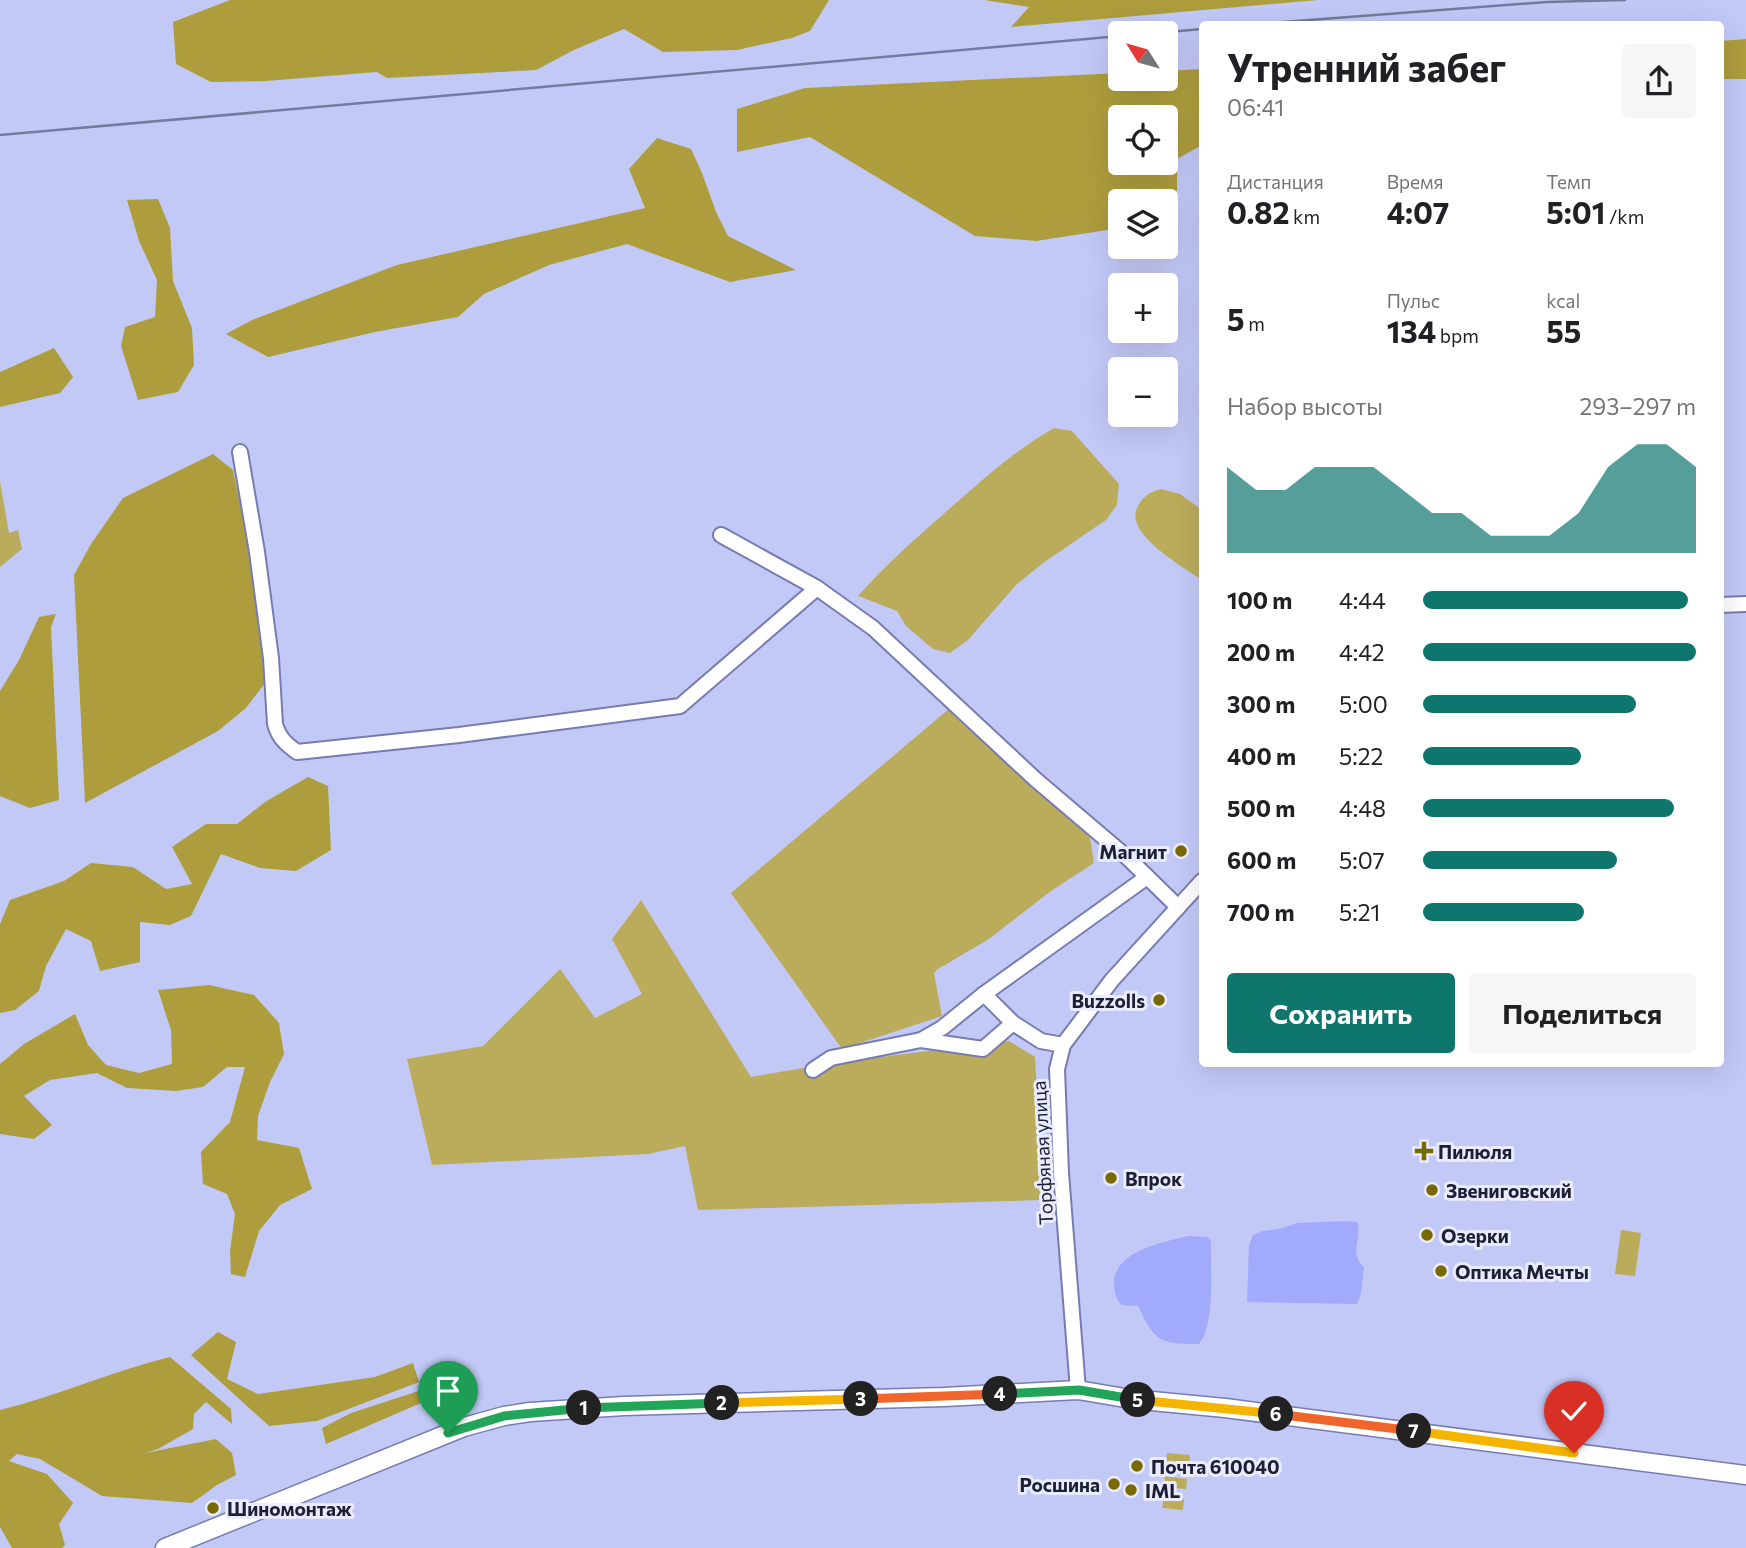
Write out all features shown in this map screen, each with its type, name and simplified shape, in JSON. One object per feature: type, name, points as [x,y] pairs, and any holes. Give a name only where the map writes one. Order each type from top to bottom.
[{"type":"main road","points":[[165,1548],[281,1503],[439,1436],[504,1416],[624,1406],[944,1397],[1079,1390],[1130,1399],[1439,1434],[1746,1475]]},
{"type":"street","points":[[240,452],[271,658],[275,724],[284,742],[298,752],[459,735],[680,706],[817,588]]},
{"type":"street","points":[[721,536],[817,588],[848,608],[894,645],[1035,779],[1100,833],[1178,907]]},
{"type":"street","points":[[1724,605],[1746,604]]},
{"type":"street","points":[[813,1070],[831,1058],[921,1040],[942,1028],[984,994],[1147,877]]},
{"type":"street","name":"Торфяная улица","points":[[1079,1390],[1060,1159],[1056,1069],[1063,1045],[1112,980],[1199,884]]},
{"type":"street","points":[[984,994],[1013,1023],[1041,1041],[1063,1045]]},
{"type":"street","points":[[921,1040],[983,1049],[1013,1023]]},
{"type":"shaded area","points":[[230,0],[829,0],[810,31],[792,38],[737,50],[663,52],[624,29],[536,70],[387,78],[377,72],[266,81],[211,82],[176,64],[173,22]]},
{"type":"shaded area","points":[[984,0],[1318,0],[1011,27],[1029,7]]},
{"type":"shaded area","points":[[1746,39],[1746,79],[1724,79],[1724,41]]},
{"type":"shaded area","points":[[1199,69],[1199,147],[1178,158],[1178,105],[1108,105],[1108,175],[1177,175],[1177,189],[1108,189],[1108,230],[1036,241],[975,236],[810,137],[737,152],[737,109],[805,88],[1108,74],[1108,91],[1178,91],[1178,70]]},
{"type":"shaded area","points":[[657,138],[691,149],[728,236],[796,270],[730,282],[627,244],[549,265],[484,294],[458,317],[375,332],[268,357],[226,334],[252,320],[397,265],[645,208],[629,169]]},
{"type":"shaded area","points":[[158,199],[170,228],[173,281],[192,328],[194,365],[178,392],[138,400],[121,346],[125,327],[155,317],[157,280],[139,241],[127,200]]},
{"type":"shaded area","points":[[54,348],[73,377],[60,393],[0,407],[0,372]]},
{"type":"shaded area","points":[[1054,428],[1072,431],[1119,484],[1117,505],[1106,520],[1016,585],[968,640],[950,653],[933,649],[906,626],[897,611],[858,596],[881,571],[979,483]]},
{"type":"shaded area","points":[[213,454],[233,470],[268,679],[246,708],[218,731],[85,803],[74,575],[91,544],[123,498]]},
{"type":"shaded area","points":[[0,481],[9,533],[18,530],[22,549],[0,567]]},
{"type":"shaded area","points":[[1161,489],[1180,494],[1199,508],[1199,578],[1170,559],[1140,529],[1136,518],[1137,508],[1146,496]]},
{"type":"shaded area","points":[[56,614],[51,627],[59,800],[30,808],[0,796],[0,691],[19,660],[39,617]]},
{"type":"shaded area","points":[[950,708],[1090,837],[1094,863],[1051,891],[989,939],[934,973],[942,1016],[842,1049],[731,893]]},
{"type":"shaded area","points":[[308,777],[328,786],[331,850],[296,871],[260,868],[221,854],[191,916],[170,925],[140,922],[140,962],[100,971],[91,941],[66,929],[46,966],[39,991],[15,1010],[0,1013],[0,924],[10,900],[64,881],[91,863],[133,867],[166,889],[192,884],[172,847],[206,824],[237,824],[265,802]]},
{"type":"shaded area","points":[[641,900],[751,1077],[832,1063],[1009,1041],[1035,1057],[1043,1200],[698,1210],[685,1146],[648,1154],[432,1165],[407,1059],[483,1046],[560,969],[595,1018],[642,994],[612,939]]},
{"type":"shaded area","points":[[209,985],[254,995],[279,1023],[284,1054],[258,1116],[257,1140],[299,1148],[312,1189],[280,1205],[259,1231],[245,1277],[231,1274],[230,1251],[235,1214],[227,1194],[203,1184],[201,1152],[230,1122],[245,1067],[227,1067],[203,1087],[176,1091],[127,1088],[97,1073],[50,1080],[24,1096],[52,1125],[34,1139],[0,1134],[0,1064],[24,1044],[75,1014],[88,1045],[106,1065],[139,1073],[172,1064],[171,1030],[158,990]]},
{"type":"shaded area","points":[[1621,1230],[1641,1233],[1635,1276],[1615,1274]]},
{"type":"shaded area","points":[[218,1332],[236,1342],[227,1379],[258,1394],[375,1377],[413,1363],[419,1382],[317,1421],[269,1426],[191,1355]]},
{"type":"shaded area","points":[[170,1357],[231,1409],[232,1424],[206,1402],[194,1414],[193,1429],[158,1449],[145,1453],[216,1439],[232,1453],[236,1475],[192,1503],[102,1496],[40,1459],[17,1454],[9,1461],[47,1474],[73,1503],[59,1524],[65,1545],[62,1548],[12,1548],[0,1527],[0,1410]]},
{"type":"shaded area","points":[[437,1385],[456,1385],[435,1397],[326,1444],[322,1428],[351,1413]]},
{"type":"shaded area","points":[[1167,1453],[1190,1455],[1189,1466],[1166,1464]]},
{"type":"shaded area","points":[[1165,1476],[1187,1479],[1186,1489],[1164,1487]]},
{"type":"shaded area","points":[[1164,1497],[1184,1499],[1183,1510],[1162,1508]]},
{"type":"water","points":[[1357,1222],[1356,1251],[1359,1262],[1364,1267],[1357,1304],[1247,1302],[1249,1245],[1253,1235],[1297,1223]]},
{"type":"water","points":[[1188,1236],[1207,1237],[1211,1241],[1210,1309],[1208,1323],[1199,1344],[1175,1343],[1160,1338],[1149,1327],[1138,1306],[1120,1303],[1114,1285],[1116,1273],[1130,1256],[1154,1245]]},
{"type":"railway","points":[[1296,21],[1547,2],[1625,0]]},
{"type":"railway","points":[[1178,31],[1199,29]]},
{"type":"railway","points":[[0,135],[1108,37]]},
{"type":"place","name":"Магнит","points":[[1181,851]]},
{"type":"place","name":"Buzzolls","points":[[1159,1000]]},
{"type":"place","name":"Пилюля","points":[[1424,1151]]},
{"type":"place","name":"Впрок","points":[[1111,1178]]},
{"type":"place","name":"Звениговский","points":[[1432,1190]]},
{"type":"place","name":"Озерки","points":[[1427,1235]]},
{"type":"place","name":"Оптика Мечты","points":[[1441,1271]]},
{"type":"place","name":"Почта 610040","points":[[1137,1466]]},
{"type":"place","name":"Росшина","points":[[1114,1484]]},
{"type":"place","name":"IML","points":[[1131,1490]]},
{"type":"place","name":"Шиномонтаж","points":[[213,1508]]},
{"type":"route","points":[[448,1433],[482,1421],[530,1412],[624,1406],[944,1397],[1079,1390],[1130,1399],[1225,1408],[1574,1453]]}]
